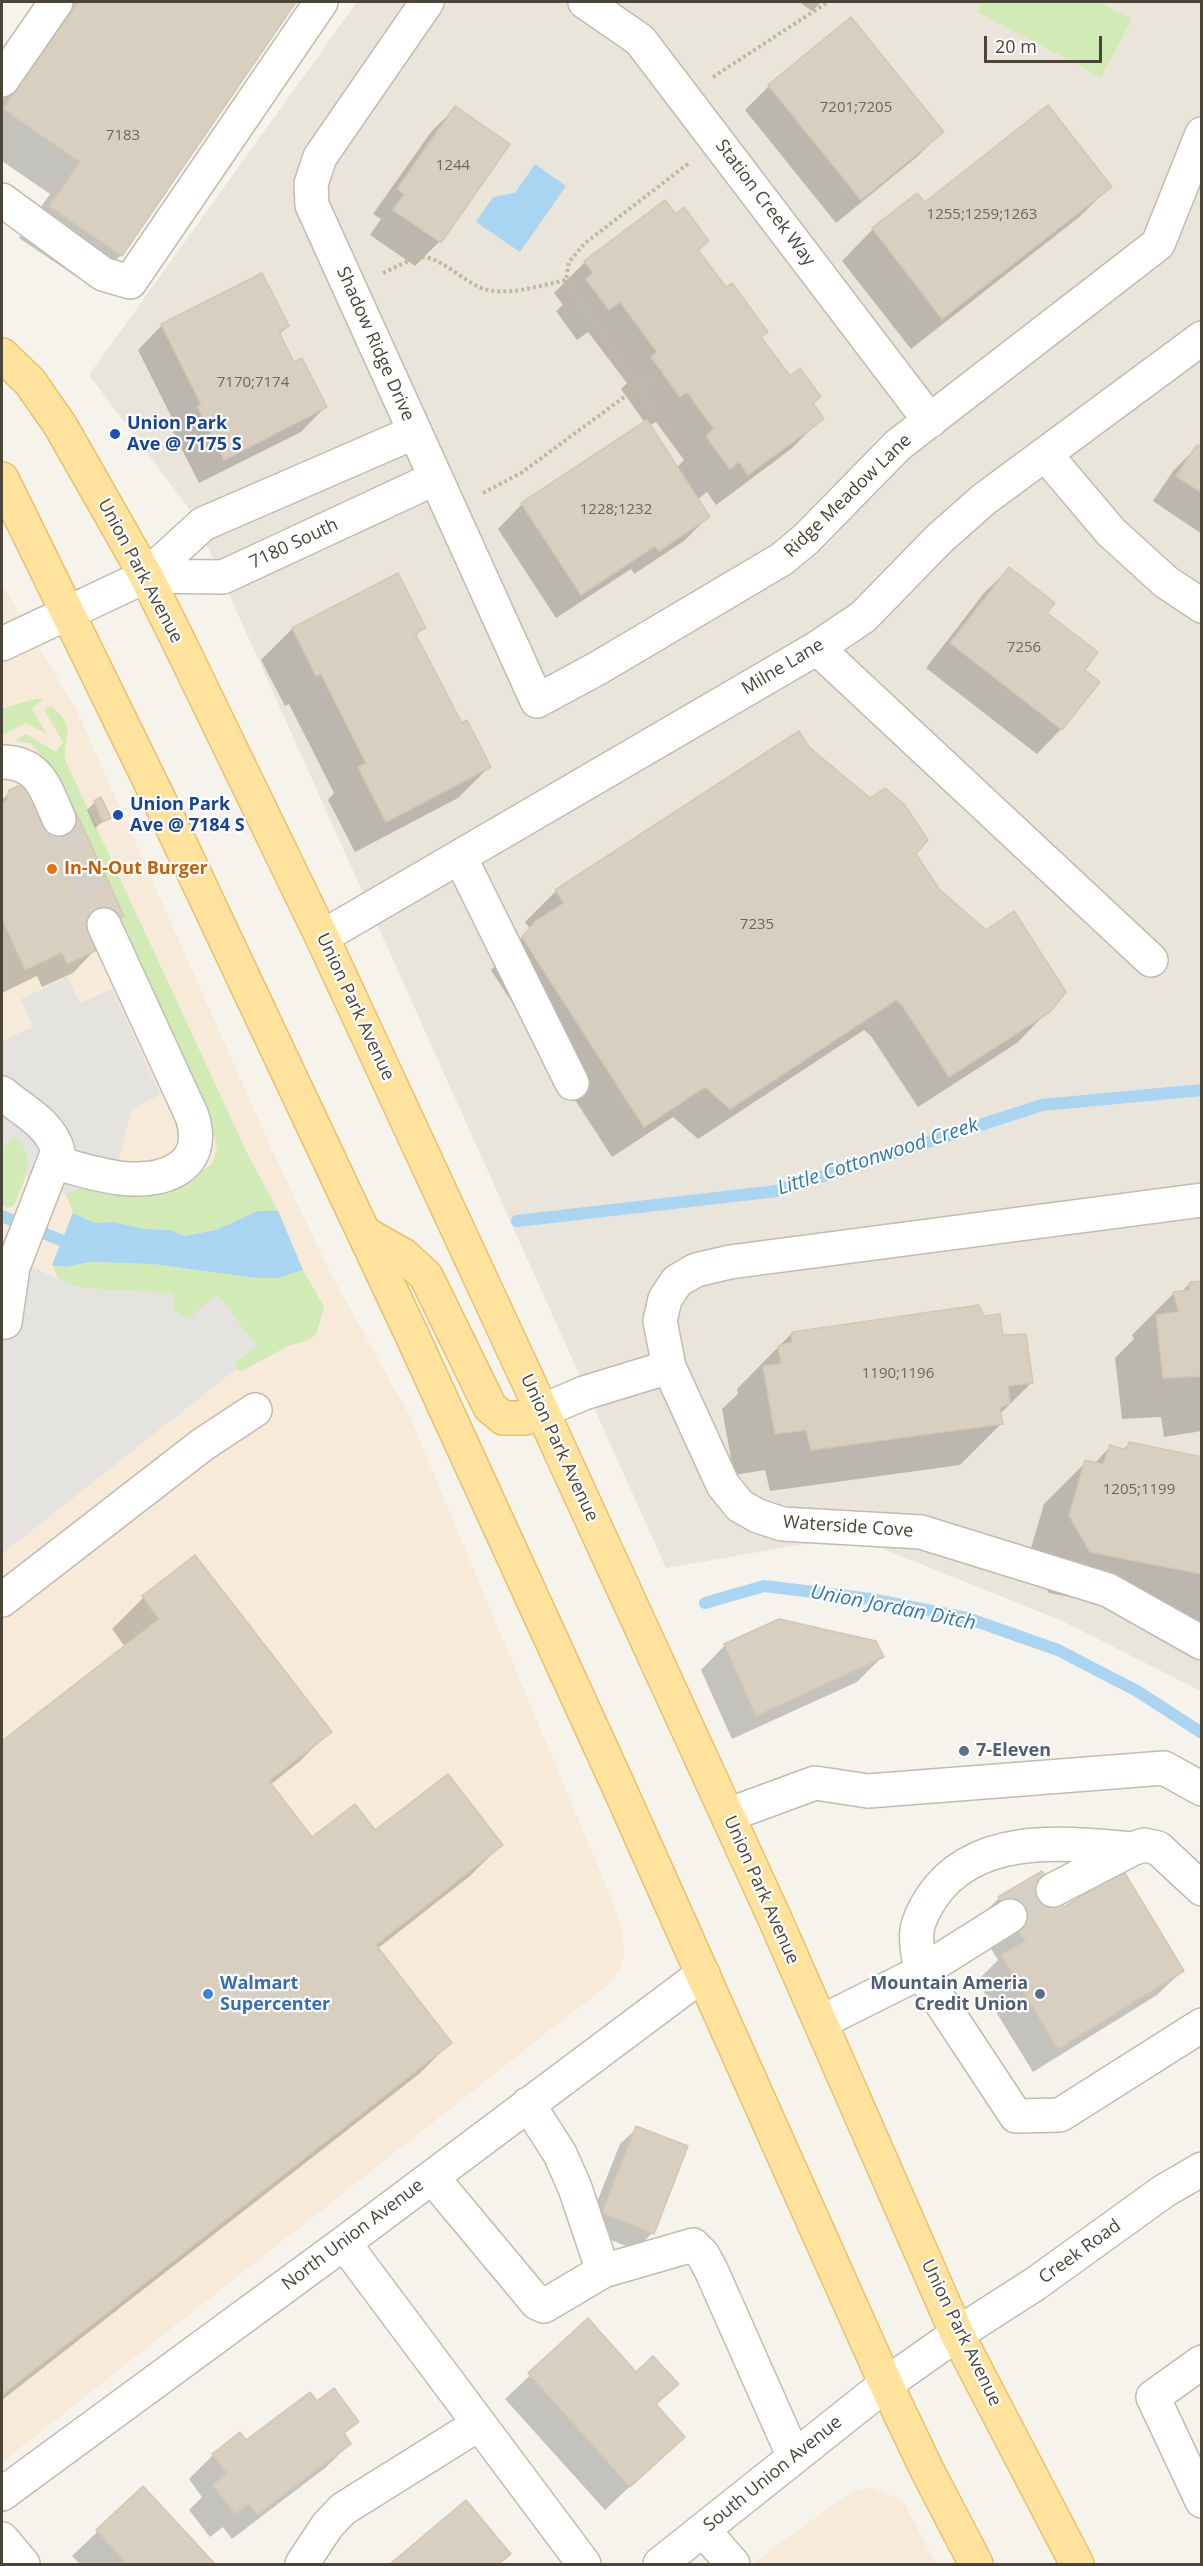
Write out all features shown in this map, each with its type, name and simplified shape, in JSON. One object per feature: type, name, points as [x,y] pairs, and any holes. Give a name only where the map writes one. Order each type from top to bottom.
[{"type":"main road","points":[[2,339],[30,382]]},
{"type":"main road","name":"Union Park Avenue","points":[[2,354],[30,382],[60,425],[146,576],[322,937],[728,1815],[957,2334],[1077,2565]]},
{"type":"main road","points":[[2,479],[169,820],[364,1233],[703,1974],[886,2384],[976,2565]]},
{"type":"main road","points":[[364,1233],[403,1256],[426,1276],[490,1407],[503,1418],[525,1418],[542,1411]]},
{"type":"street","points":[[2,80],[56,2]]},
{"type":"street","points":[[2,200],[103,274],[130,282],[321,2]]},
{"type":"street","name":"Shadow Ridge Drive","points":[[427,2],[320,157],[311,184],[312,205],[537,701]]},
{"type":"street","name":"Station Creek Way","points":[[585,2],[640,40],[930,421]]},
{"type":"street","name":"Ridge Meadow Lane","points":[[537,701],[598,668],[782,559],[806,539],[898,445],[1158,244],[1202,134]]},
{"type":"street","name":"Milne Lane","points":[[322,937],[817,648],[863,617],[939,539],[983,501],[1202,338]]},
{"type":"street","name":"7180 South","points":[[2,644],[146,576],[203,524],[415,432]]},
{"type":"street","points":[[1045,454],[1111,532],[1166,582],[1202,606]]},
{"type":"street","name":"7180 South","points":[[146,576],[223,577],[436,478]]},
{"type":"street","points":[[817,648],[1151,960]]},
{"type":"street","points":[[2,762],[31,769],[41,781],[59,819]]},
{"type":"street","points":[[460,857],[572,1083]]},
{"type":"street","points":[[50,1174],[135,1179],[161,1176],[188,1162],[197,1144],[197,1131],[192,1116],[104,925]]},
{"type":"street","points":[[2,1093],[47,1128],[55,1140],[58,1151],[13,1267],[5,1322]]},
{"type":"street","name":"Waterside Cove","points":[[1202,1200],[730,1262],[696,1270],[677,1281],[665,1299],[660,1321],[669,1367],[723,1485],[740,1506],[758,1516],[782,1524],[921,1532],[1108,1590],[1202,1643]]},
{"type":"street","points":[[542,1411],[584,1393],[669,1367]]},
{"type":"street","points":[[2,1600],[202,1445],[255,1410]]},
{"type":"street","points":[[728,1815],[815,1783],[868,1791],[1164,1768],[1202,1789]]},
{"type":"street","points":[[1202,1889],[1158,1848],[1081,1844],[1032,1845],[992,1852],[962,1867],[941,1884],[926,1906],[916,1931],[921,1972],[1016,2116],[1060,2115],[1202,2025]]},
{"type":"street","points":[[1053,1890],[1138,1847]]},
{"type":"street","points":[[821,2022],[921,1972],[1010,1916]]},
{"type":"street","name":"North Union Avenue","points":[[2,2494],[344,2243],[703,1974]]},
{"type":"street","points":[[528,2104],[560,2154],[575,2188],[603,2271]]},
{"type":"street","name":"Creek Road","points":[[886,2384],[957,2334],[1035,2284],[1164,2191],[1202,2169]]},
{"type":"street","points":[[432,2177],[537,2303],[544,2306],[603,2271],[693,2246],[699,2249],[712,2272],[794,2457]]},
{"type":"street","points":[[344,2243],[584,2565]]},
{"type":"street","points":[[1202,2362],[1153,2397],[1202,2500]]},
{"type":"street","name":"South Union Avenue","points":[[660,2565],[886,2384]]},
{"type":"street","points":[[302,2565],[327,2526],[343,2509],[479,2424]]},
{"type":"street","points":[[703,2530],[733,2565]]},
{"type":"street","points":[[2,2539],[23,2565]]},
{"type":"path","points":[[684,96],[828,2]]},
{"type":"path","points":[[673,442],[566,280],[569,262],[584,244],[718,141]]},
{"type":"path","points":[[351,290],[420,257],[438,261],[467,282],[488,290],[517,290],[566,280]]},
{"type":"path","points":[[450,510],[521,473],[661,370]]},
{"type":"shaded area","points":[[357,2],[1201,2],[1201,1691],[1060,1620],[851,1536],[666,1568],[193,514],[89,375]]},
{"type":"shaded area","points":[[2,584],[78,713],[272,1150],[330,1272],[410,1417],[614,1905],[623,1933],[624,1955],[619,1970],[606,1986],[2,2462]]},
{"type":"shaded area","points":[[67,977],[80,1003],[112,989],[160,1094],[132,1109],[118,1162],[66,1195],[25,1176],[29,1157],[18,1138],[12,1136],[2,1149],[2,1041],[33,1027],[21,999]]},
{"type":"shaded area","points":[[2,1253],[78,1288],[174,1294],[174,1308],[183,1318],[190,1317],[218,1294],[257,1347],[239,1359],[235,1365],[236,1369],[2,1554]]},
{"type":"shaded area","points":[[872,2488],[896,2498],[905,2505],[936,2564],[752,2564],[842,2498],[859,2490]]},
{"type":"green space","points":[[982,2],[1099,2],[1132,19],[1101,77],[977,12]]},
{"type":"green space","points":[[34,699],[43,699],[32,709],[47,734],[26,723],[2,735],[2,709]]},
{"type":"green space","points":[[52,707],[65,722],[67,729],[66,762],[248,1155],[278,1211],[258,1211],[216,1230],[184,1236],[170,1230],[144,1229],[114,1222],[95,1223],[73,1213],[66,1195],[74,1189],[192,1178],[212,1164],[217,1149],[215,1138],[66,813],[45,760],[30,743],[14,741],[26,734],[56,752],[63,742],[44,710]]},
{"type":"green space","points":[[15,1135],[23,1143],[28,1160],[25,1178],[14,1205],[7,1208],[2,1205],[2,1149]]},
{"type":"green space","points":[[90,1262],[153,1264],[256,1278],[278,1278],[303,1270],[324,1307],[316,1335],[288,1346],[242,1371],[236,1369],[235,1365],[239,1359],[257,1347],[190,1317],[183,1318],[174,1308],[174,1294],[81,1288],[59,1281],[52,1265],[66,1267]]},
{"type":"water","points":[[535,164],[566,186],[520,252],[476,222],[493,197],[515,193]]},
{"type":"water","points":[[258,1211],[278,1211],[303,1270],[278,1278],[256,1278],[153,1264],[90,1262],[66,1267],[52,1265],[73,1213],[95,1223],[114,1222],[144,1229],[170,1230],[184,1236],[216,1230]]},
{"type":"building","points":[[78,2],[296,2],[122,256],[49,206],[80,162],[3,109]]},
{"type":"building","points":[[851,17],[944,132],[861,200],[768,85]]},
{"type":"building","points":[[1048,105],[1112,187],[942,319],[872,228],[917,193],[925,202]]},
{"type":"building","points":[[455,106],[510,144],[441,243],[393,210],[404,194],[397,189]]},
{"type":"building","points":[[665,200],[676,214],[684,207],[709,241],[698,250],[726,287],[732,283],[768,332],[761,337],[790,376],[800,368],[821,397],[813,403],[824,419],[748,475],[739,462],[730,469],[706,436],[714,429],[687,392],[680,397],[651,357],[657,352],[620,302],[609,310],[586,279],[593,273],[584,261]]},
{"type":"building","points":[[262,273],[289,326],[279,332],[294,362],[302,358],[327,407],[224,460],[197,406],[201,404],[161,324]]},
{"type":"building","points":[[647,420],[710,517],[659,551],[655,546],[581,595],[521,503]]},
{"type":"building","points":[[1197,445],[1202,448],[1202,493],[1176,476]]},
{"type":"building","points":[[1009,567],[1055,603],[1047,613],[1098,652],[1085,670],[1100,682],[1062,730],[950,643]]},
{"type":"building","points":[[398,573],[426,628],[415,633],[462,723],[467,720],[491,767],[386,822],[358,767],[366,763],[321,674],[316,676],[292,628]]},
{"type":"building","points":[[799,731],[809,747],[870,798],[885,788],[904,804],[928,840],[916,854],[939,889],[986,930],[1014,911],[1066,992],[1050,1012],[949,1077],[902,1005],[896,1000],[730,1109],[705,1087],[644,1127],[522,937],[536,921],[564,903],[555,890]]},
{"type":"building","name":"In-N-Out Burger","points":[[28,782],[51,823],[76,812],[124,916],[91,932],[99,949],[67,964],[62,952],[25,970],[2,918],[2,803],[6,801],[9,790]]},
{"type":"building","points":[[101,797],[111,818],[103,822],[94,801]]},
{"type":"building","points":[[1202,1281],[1202,1376],[1163,1378],[1156,1315],[1179,1312],[1173,1292],[1189,1290],[1190,1282]]},
{"type":"building","points":[[979,1305],[984,1316],[1000,1314],[1003,1335],[1026,1334],[1033,1383],[1008,1386],[1010,1403],[1000,1408],[1003,1424],[811,1450],[806,1430],[775,1434],[763,1366],[781,1364],[778,1346],[792,1342],[792,1332]]},
{"type":"building","points":[[1129,1442],[1202,1457],[1202,1574],[1090,1552],[1069,1516],[1085,1460],[1103,1464],[1110,1445],[1126,1450]]},
{"type":"building","name":"Walmart Supercenter","points":[[195,1555],[332,1732],[269,1781],[312,1837],[355,1804],[375,1830],[448,1774],[503,1845],[376,1945],[452,2043],[2,2395],[2,1741],[159,1619],[142,1596]]},
{"type":"building","points":[[779,1619],[876,1641],[884,1657],[756,1716],[724,1644]]},
{"type":"building","points":[[1123,1870],[1184,1971],[1058,2049],[1001,1955],[1025,1941],[998,1897],[1042,1871],[1064,1907]]},
{"type":"building","points":[[636,2126],[688,2146],[654,2234],[602,2213]]},
{"type":"building","points":[[588,2318],[636,2372],[653,2356],[679,2384],[656,2404],[685,2437],[630,2487],[528,2373]]},
{"type":"building","points":[[334,2388],[359,2422],[344,2433],[351,2444],[257,2515],[249,2504],[235,2514],[213,2485],[227,2473],[212,2454],[240,2432],[246,2440],[310,2392],[317,2401]]},
{"type":"building","points":[[143,2486],[215,2564],[127,2564],[96,2530]]},
{"type":"building","points":[[466,2500],[511,2554],[499,2564],[390,2564]]},
{"type":"waterway","name":"Little Cottonwood Creek","points":[[517,1221],[777,1191],[1042,1105],[1202,1090]]},
{"type":"waterway","name":"Little Cottonwood Creek","points":[[2,1216],[75,1246]]},
{"type":"waterway","name":"Union Jordan Ditch","points":[[705,1603],[764,1586],[871,1599],[967,1618],[1058,1650],[1137,1691],[1202,1733]]},
{"type":"tunnel","points":[[59,819],[104,925]]},
{"type":"tunnel","points":[[1010,1916],[1053,1890]]},
{"type":"place","name":"Union Park Ave @ 7175 S","points":[[115,434]]},
{"type":"place","name":"Union Park Ave @ 7184 S","points":[[118,815]]},
{"type":"place","name":"In-N-Out Burger","points":[[52,869]]},
{"type":"place","name":"7-Eleven","points":[[964,1751]]},
{"type":"place","name":"Walmart Supercenter","points":[[208,1994]]},
{"type":"place","name":"Mountain Ameria Credit Union","points":[[1040,1994]]}]
